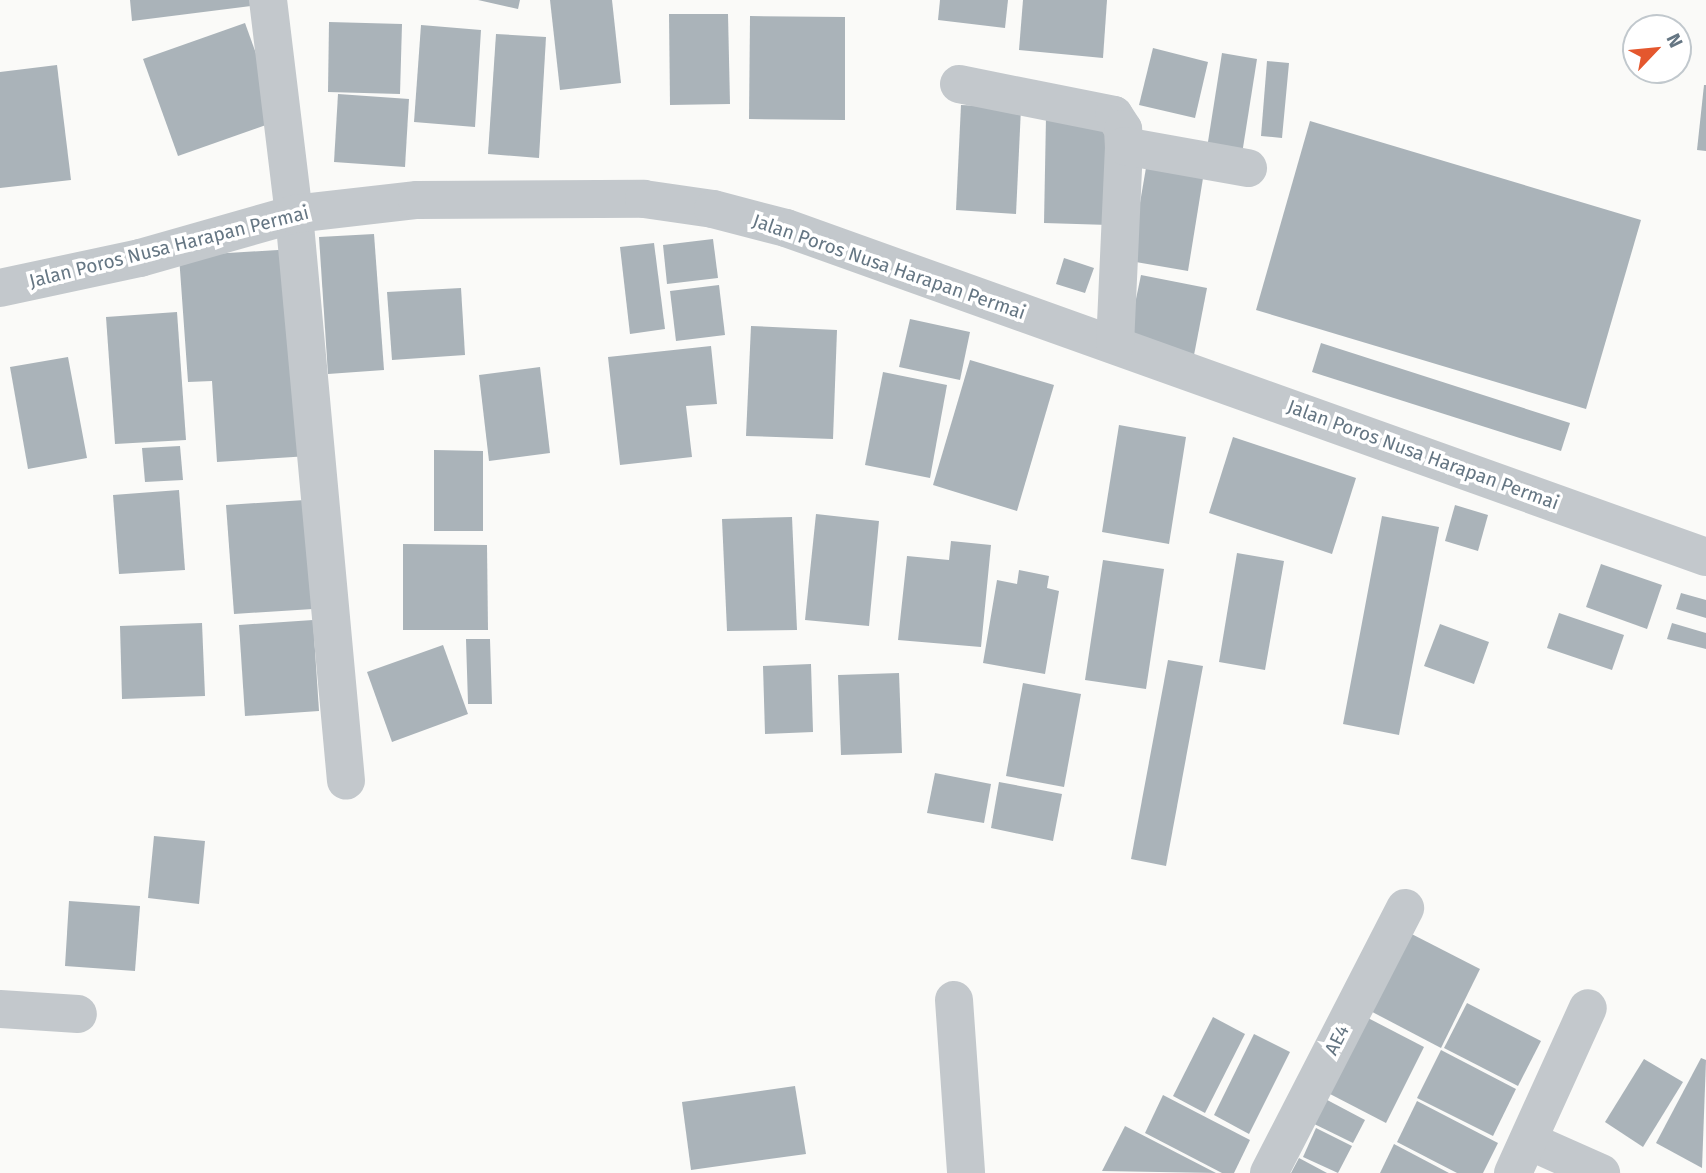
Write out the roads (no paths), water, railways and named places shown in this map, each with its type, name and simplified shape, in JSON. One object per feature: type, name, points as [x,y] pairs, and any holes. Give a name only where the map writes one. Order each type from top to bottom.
[{"type":"street","points":[[268,0],[294,214],[346,781]]},
{"type":"street","points":[[959,84],[1114,115],[1123,129],[1115,345]]},
{"type":"street","points":[[1124,146],[1248,168]]},
{"type":"street","name":"Jalan Poros Nusa Harapan Permai","points":[[0,288],[140,258],[294,214],[417,200],[644,199],[713,209],[786,228],[1706,557]]},
{"type":"street","name":"AE4","points":[[1269,1173],[1405,908]]},
{"type":"street","points":[[954,1000],[966,1173]]},
{"type":"street","points":[[1588,1008],[1521,1157],[1601,1173]]},
{"type":"street","points":[[0,1009],[78,1014]]}]
